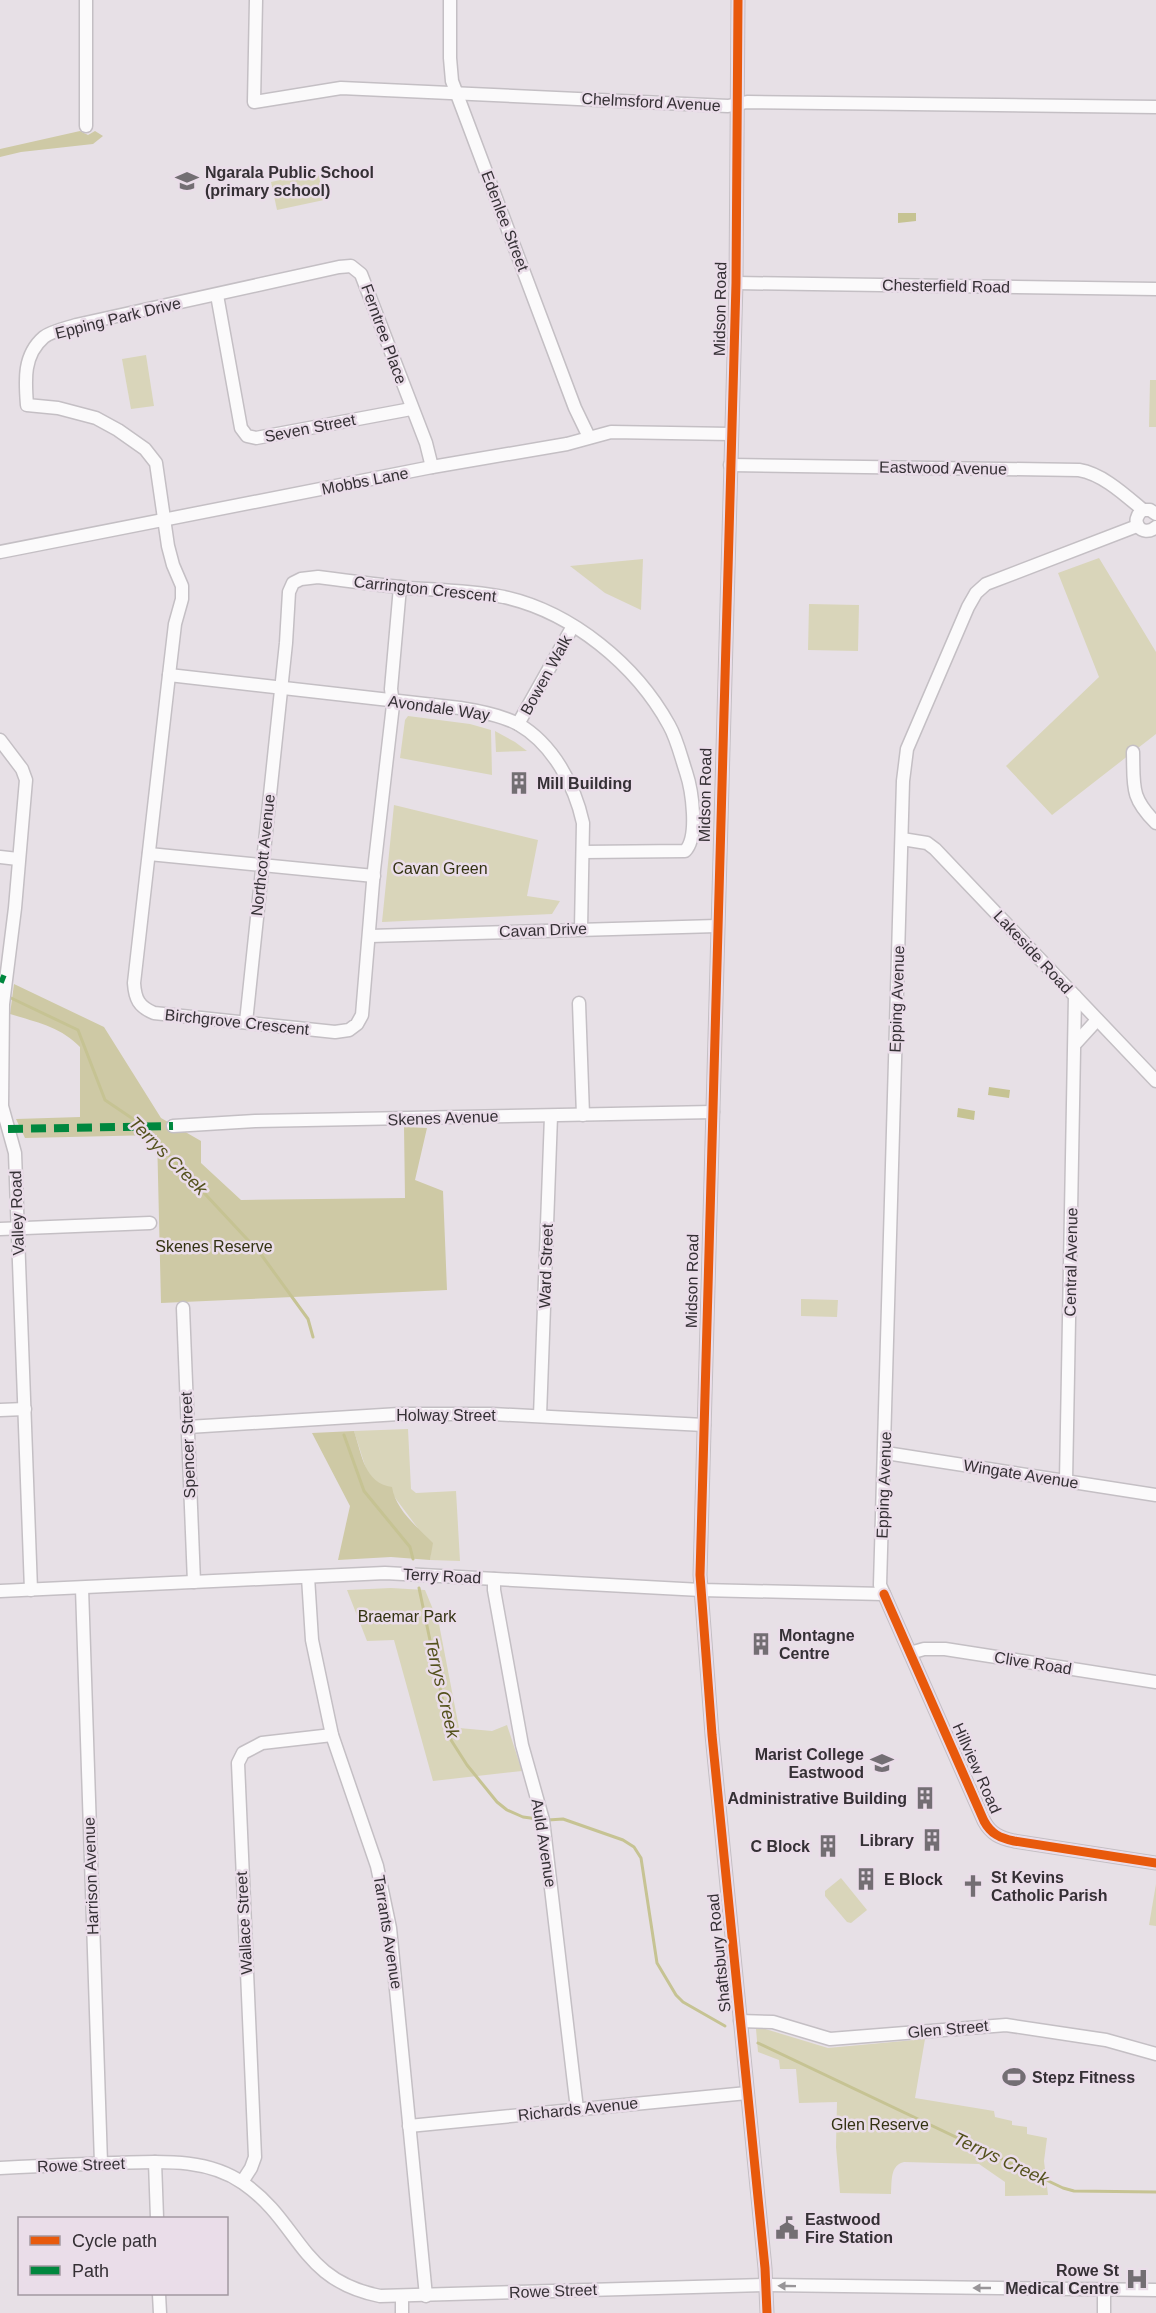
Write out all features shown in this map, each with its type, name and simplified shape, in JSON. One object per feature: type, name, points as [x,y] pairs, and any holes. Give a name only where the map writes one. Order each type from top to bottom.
[{"type":"street","points":[[86,0],[86,126]]},
{"type":"street","name":"Chelmsford Avenue","points":[[256,0],[254,102],[341,88],[724,105],[1156,107]]},
{"type":"street","name":"Edenlee Street","points":[[450,0],[450,63],[456,92],[575,408],[589,437]]},
{"type":"street","name":"Midson Road","points":[[700,1590],[736,283],[738,0]]},
{"type":"street","name":"Ferntree Place","points":[[217,295],[339,267],[351,266],[362,274],[411,409],[426,443],[432,467]]},
{"type":"street","name":"Chesterfield Road","points":[[736,283],[1156,289]]},
{"type":"street","name":"Seven Street","points":[[217,295],[241,428],[248,436],[256,438],[411,409]]},
{"type":"street","name":"Epping Park Drive","points":[[164,520],[156,463],[145,449],[96,418],[58,408],[27,405],[25,374],[30,354],[45,336],[76,325],[217,295]]},
{"type":"street","name":"Mobbs Lane","points":[[0,552],[432,467],[567,444],[611,432],[629,430],[731,434]]},
{"type":"street","name":"Eastwood Avenue","points":[[730,465],[1079,470],[1099,477],[1143,510],[1150,510],[1156,514]]},
{"type":"street","points":[[1143,510],[1136,518],[1137,526],[1145,532],[1155,531]]},
{"type":"street","name":"Birchgrove Crescent","points":[[164,520],[173,565],[182,586],[182,599],[169,675],[134,983],[135,998],[144,1009],[154,1013],[321,1031],[349,1030],[357,1024],[362,1015],[370,936],[374,876],[393,700],[391,689],[400,587]]},
{"type":"street","name":"Epping Avenue","points":[[884,1594],[880,1585],[886,1453],[890,1216],[903,773],[907,749],[976,593],[986,584],[1137,526]]},
{"type":"street","name":"Carrington Crescent","points":[[281,688],[289,592],[293,583],[301,579],[318,577],[506,598],[539,609],[573,626],[614,655],[650,696],[670,727],[688,778],[692,805],[692,839],[685,851],[583,852]]},
{"type":"street","name":"Bowen Walk","points":[[518,724],[573,626]]},
{"type":"street","name":"Avondale Way","points":[[169,675],[470,710],[518,724],[545,748],[570,784],[579,807],[583,823],[581,929]]},
{"type":"street","name":"Northcott Avenue","points":[[246,1022],[281,688]]},
{"type":"street","name":"Valley Road","points":[[0,740],[22,769],[26,780],[15,908],[3,990],[1,1037],[4,1129],[15,1153],[31,1590]]},
{"type":"street","points":[[1133,752],[1137,801],[1156,823]]},
{"type":"street","name":"Lakeside Road","points":[[902,839],[927,843],[935,849],[1156,1082]]},
{"type":"street","points":[[149,854],[374,876]]},
{"type":"street","points":[[0,857],[18,859]]},
{"type":"street","name":"Cavan Drive","points":[[370,936],[717,926]]},
{"type":"street","name":"Central Avenue","points":[[1065,1481],[1076,1043],[1075,996]]},
{"type":"street","points":[[579,1003],[583,1115]]},
{"type":"street","points":[[1076,1043],[1097,1020]]},
{"type":"street","name":"Skenes Avenue","points":[[173,1126],[255,1121],[713,1112]]},
{"type":"street","name":"Ward Street","points":[[540,1416],[551,1116]]},
{"type":"street","points":[[0,1229],[150,1223]]},
{"type":"street","name":"Spencer Street","points":[[183,1308],[194,1582]]},
{"type":"street","points":[[0,1410],[25,1409]]},
{"type":"street","name":"Holway Street","points":[[188,1427],[399,1414],[540,1416],[704,1425]]},
{"type":"street","name":"Wingate Avenue","points":[[886,1453],[1156,1495]]},
{"type":"street","name":"Terry Road","points":[[0,1591],[385,1573],[700,1590],[884,1594]]},
{"type":"street","name":"Tarrants Avenue","points":[[308,1577],[312,1640],[332,1735],[377,1866],[390,1928],[426,2296]]},
{"type":"street","name":"Auld Avenue","points":[[494,1579],[522,1744],[543,1820],[577,2109]]},
{"type":"street","name":"Harrison Avenue","points":[[82,1588],[101,2163]]},
{"type":"street","name":"Shaftsbury Road","points":[[700,1590],[767,2313]]},
{"type":"street","name":"Hillview Road","points":[[884,1594],[984,1821],[994,1834],[1024,1843],[1156,1863]]},
{"type":"street","name":"Clive Road","points":[[910,1653],[924,1649],[945,1649],[1156,1682]]},
{"type":"street","name":"Wallace Street","points":[[242,2182],[255,2157],[238,1763],[243,1753],[262,1743],[332,1735]]},
{"type":"street","name":"Glen Street","points":[[740,2021],[773,2022],[830,2039],[1005,2025],[1106,2040],[1156,2054]]},
{"type":"street","name":"Richards Avenue","points":[[409,2126],[747,2092]]},
{"type":"street","points":[[155,2162],[157,2217]]},
{"type":"street","name":"Rowe Street","points":[[0,2168],[182,2162],[226,2174],[242,2182],[268,2204],[305,2254],[331,2278],[363,2293],[381,2296],[766,2285],[1156,2290]]},
{"type":"street","points":[[1104,2289],[1104,2313]]},
{"type":"street","points":[[159,2295],[160,2313]]},
{"type":"street","points":[[402,2297],[402,2313]]},
{"type":"green space","points":[[80,131],[88,135],[95,131],[103,136],[93,144],[21,152],[0,157],[0,149]]},
{"type":"green space","points":[[318,172],[324,200],[277,210],[271,182]]},
{"type":"green space","points":[[146,355],[154,406],[131,409],[122,359]]},
{"type":"green space","points":[[1150,380],[1156,380],[1156,427],[1149,427]]},
{"type":"green space","points":[[1099,558],[1156,652],[1156,734],[1052,815],[1006,766],[1099,677],[1058,573]]},
{"type":"green space","points":[[643,559],[641,610],[605,593],[570,566]]},
{"type":"green space","points":[[809,604],[859,605],[858,651],[808,650]]},
{"type":"green space","points":[[408,716],[470,724],[491,730],[492,775],[400,758],[405,720]]},
{"type":"green space","points":[[495,731],[515,742],[527,751],[496,752]]},
{"type":"green space","name":"Cavan Green","points":[[394,805],[538,840],[527,896],[560,901],[552,914],[382,922]]},
{"type":"green space","name":"Skenes Reserve","points":[[14,984],[104,1027],[161,1118],[201,1141],[201,1163],[241,1200],[405,1198],[404,1127],[427,1128],[415,1180],[443,1191],[447,1290],[161,1303],[157,1135],[25,1138],[16,1119],[80,1117],[80,1047],[56,1030],[10,1014]]},
{"type":"green space","points":[[801,1299],[838,1300],[837,1317],[801,1316]]},
{"type":"green space","points":[[408,1429],[411,1489],[416,1493],[456,1491],[460,1561],[430,1560],[431,1551],[417,1527],[393,1495],[368,1475],[354,1431]]},
{"type":"green space","points":[[354,1431],[362,1458],[370,1474],[375,1480],[392,1487],[402,1510],[433,1543],[430,1560],[391,1557],[338,1560],[350,1506],[312,1433]]},
{"type":"green space","name":"Braemar Park","points":[[391,1588],[425,1590],[439,1624],[459,1728],[492,1731],[507,1725],[522,1771],[433,1781],[394,1640],[367,1641],[347,1590]]},
{"type":"green space","points":[[841,1878],[867,1910],[851,1923],[847,1922],[825,1896],[825,1891]]},
{"type":"green space","points":[[1156,1884],[1156,1926],[1149,1925]]},
{"type":"green space","name":"Glen Reserve","points":[[762,2028],[828,2048],[925,2039],[915,2098],[994,2111],[995,2117],[1012,2121],[1012,2125],[1027,2127],[1027,2134],[1047,2138],[1044,2161],[1048,2195],[1005,2196],[1005,2182],[979,2164],[904,2162],[896,2166],[894,2170],[891,2194],[840,2193],[836,2147],[837,2102],[799,2103],[796,2069],[780,2069],[779,2060],[758,2052],[756,2029]]},
{"type":"shaded area","points":[[898,213],[916,213],[916,221],[898,223]]},
{"type":"shaded area","points":[[989,1087],[1010,1090],[1009,1098],[988,1095]]},
{"type":"shaded area","points":[[958,1108],[975,1111],[974,1120],[957,1117]]},
{"type":"waterway","name":"Terrys Creek","points":[[11,998],[78,1030],[105,1100],[139,1123],[260,1253],[308,1319],[313,1337]]},
{"type":"waterway","name":"Terrys Creek","points":[[344,1435],[364,1491],[410,1547],[413,1559]]},
{"type":"waterway","name":"Terrys Creek","points":[[419,1588],[451,1740],[467,1765],[497,1802],[507,1810],[523,1817],[538,1819]]},
{"type":"waterway","name":"Terrys Creek","points":[[548,1820],[563,1819],[623,1840],[634,1847],[641,1858],[657,1963],[676,1995],[683,2002],[725,2026]]},
{"type":"waterway","name":"Terrys Creek","points":[[758,2043],[1063,2188],[1074,2191],[1156,2192]]},
{"type":"marked path","points":[[0,978],[5,980]]},
{"type":"marked path","points":[[8,1129],[173,1126]]},
{"type":"cycle path","points":[[738,0],[736,283],[700,1575],[712,1735],[765,2268],[767,2313]]},
{"type":"cycle path","points":[[884,1594],[984,1821],[993,1832],[1000,1837],[1014,1841],[1156,1863]]},
{"type":"place","name":"Ngarala Public School (primary school)","points":[[187,181]]},
{"type":"place","name":"Mill Building","points":[[519,783]]},
{"type":"place","name":"Montagne Centre","points":[[761,1644]]},
{"type":"place","name":"Marist College Eastwood","points":[[882,1763]]},
{"type":"place","name":"Administrative Building","points":[[925,1798]]},
{"type":"place","name":"Library","points":[[932,1840]]},
{"type":"place","name":"C Block","points":[[828,1846]]},
{"type":"place","name":"E Block","points":[[866,1879]]},
{"type":"place","name":"St Kevins Catholic Parish","points":[[973,1886]]},
{"type":"place","name":"Stepz Fitness","points":[[1014,2077]]},
{"type":"place","name":"Eastwood Fire Station","points":[[787,2228]]},
{"type":"place","name":"Rowe St Medical Centre","points":[[1137,2279]]}]
